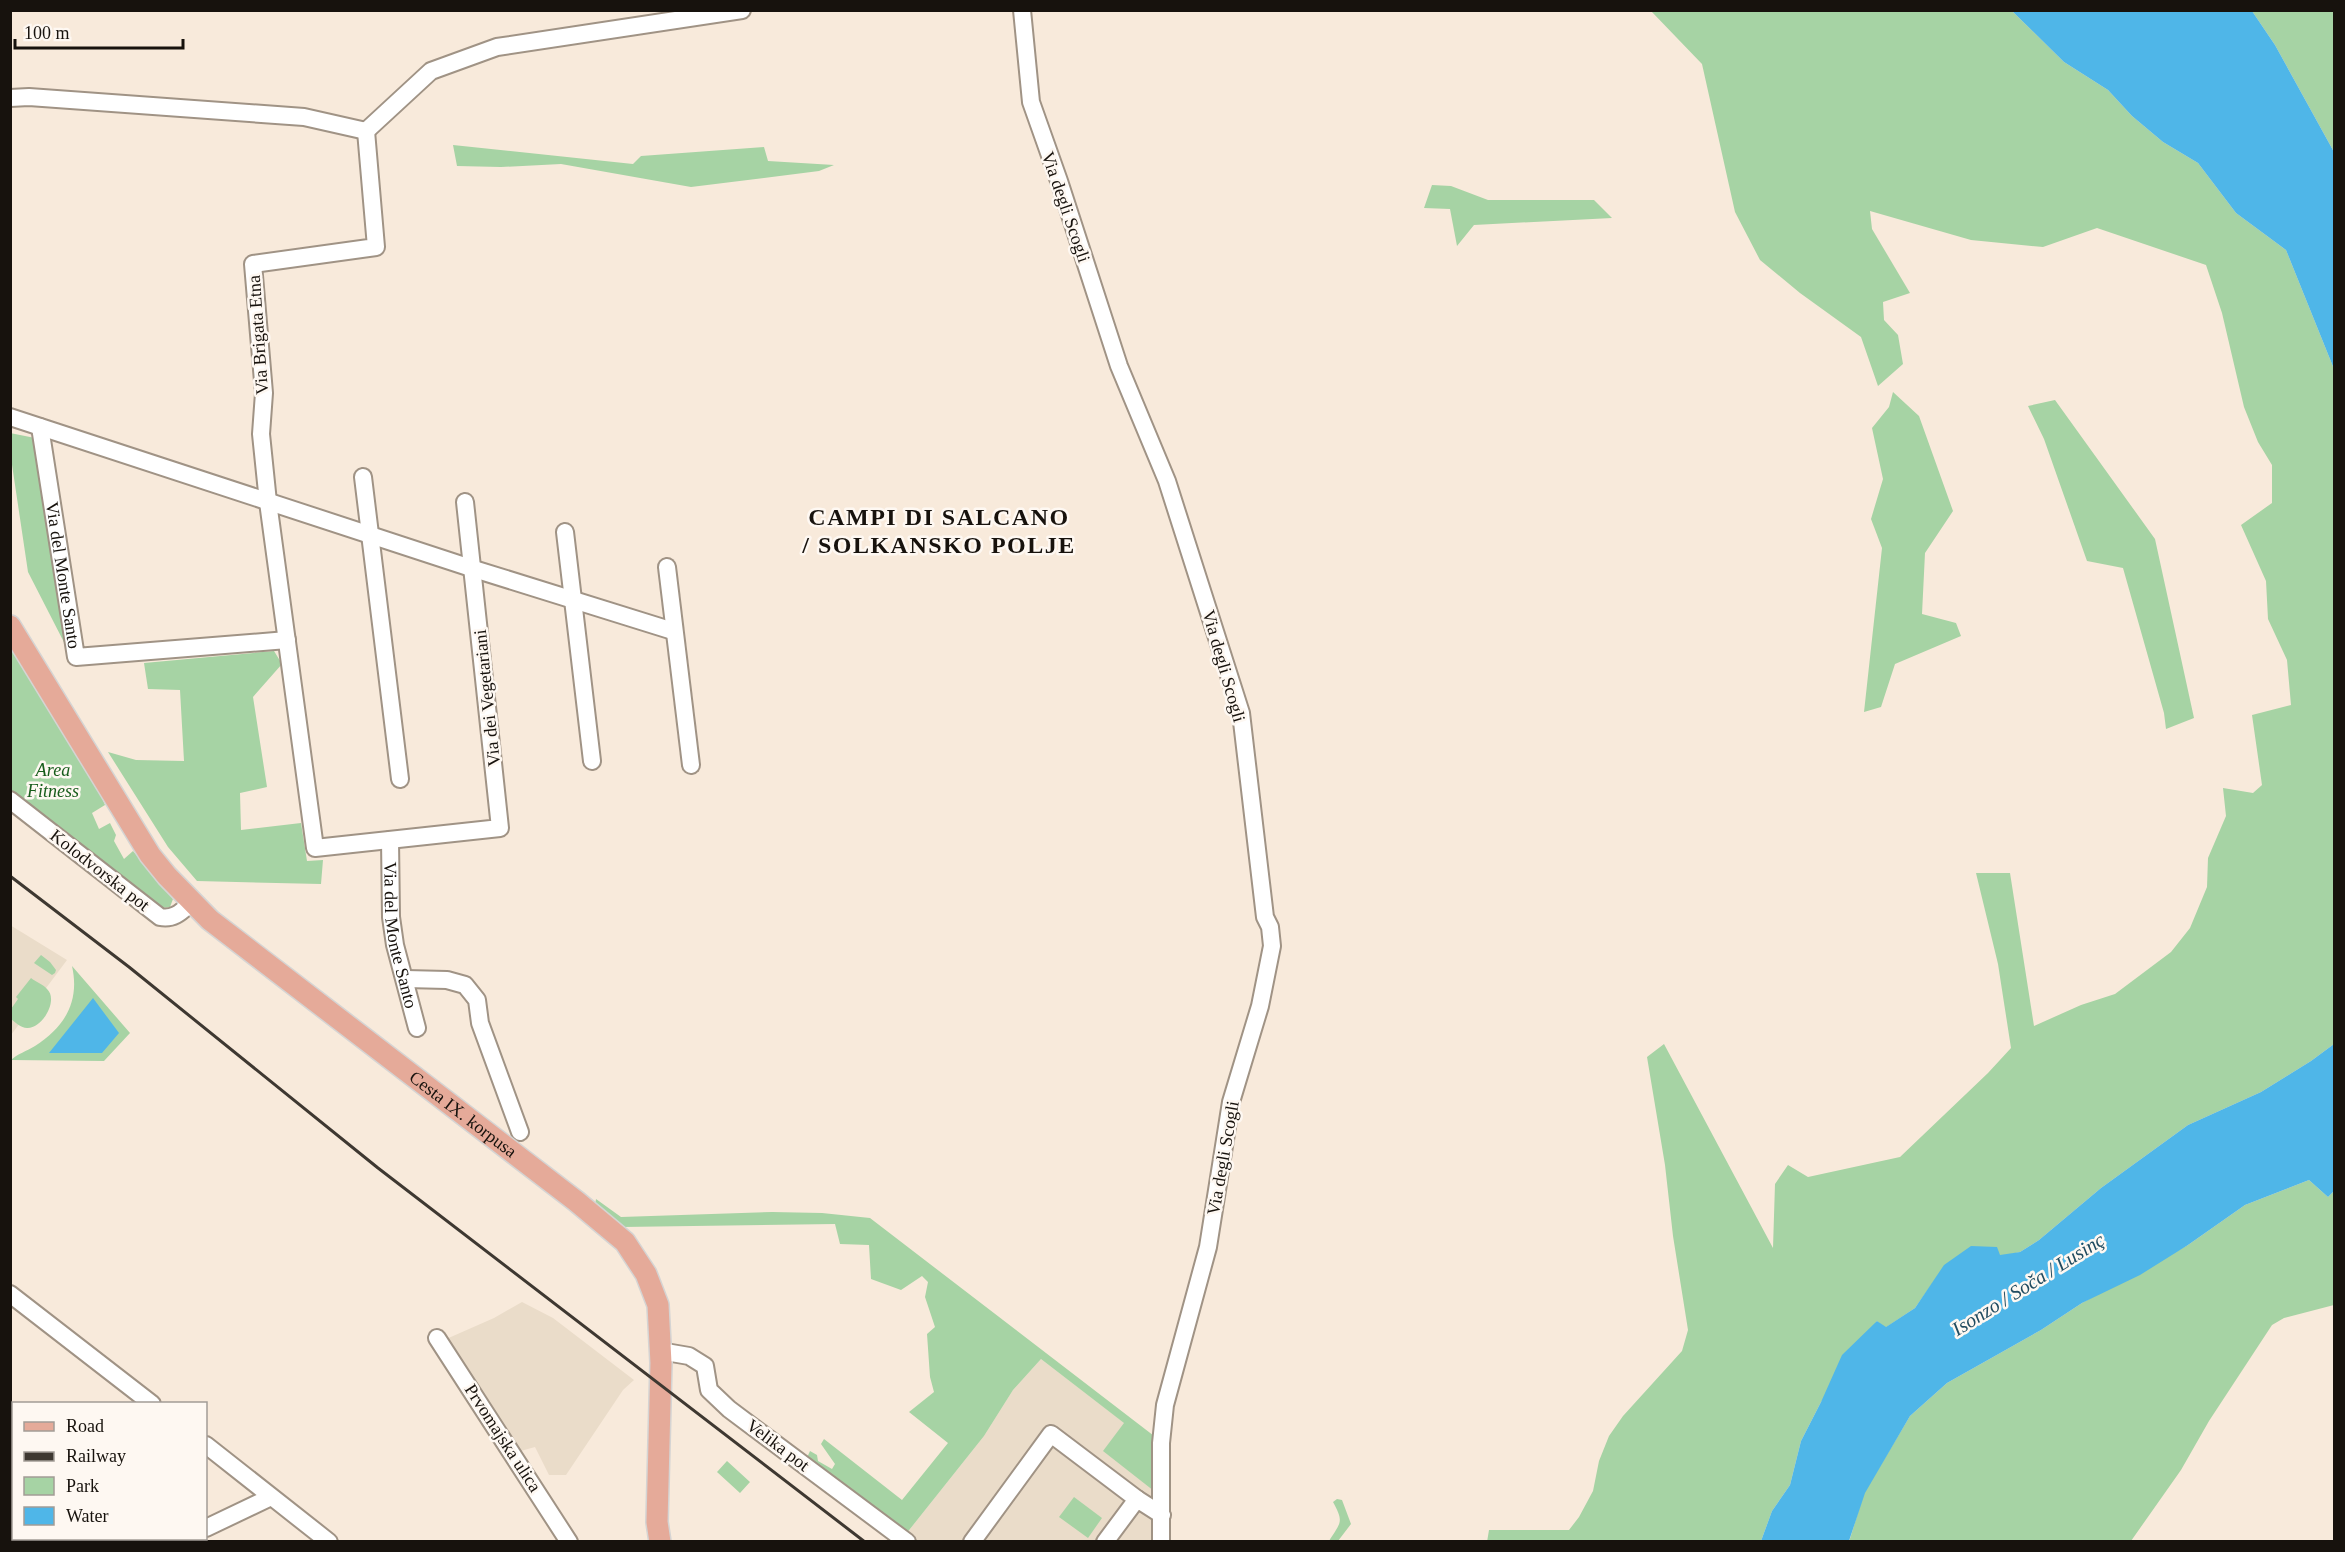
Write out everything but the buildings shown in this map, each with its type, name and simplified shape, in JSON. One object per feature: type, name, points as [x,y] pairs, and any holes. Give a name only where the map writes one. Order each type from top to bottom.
[{"type":"main road","name":"Cesta IX. korpusa","points":[[10,626],[150,855],[191,903],[210,921],[576,1201],[624,1242],[646,1274],[658,1305],[660,1351],[657,1522],[660,1542]]},
{"type":"street","points":[[10,98],[29,97],[304,117],[366,131],[431,71],[497,47],[742,10]]},
{"type":"street","name":"Via degli Scogli","points":[[1022,10],[1031,102],[1119,366],[1167,481],[1241,713],[1265,917],[1270,927],[1272,946],[1260,1006],[1231,1102],[1208,1246],[1165,1405],[1161,1443],[1162,1515]]},
{"type":"street","name":"Via Brigata Etna","points":[[268,502],[261,434],[264,393],[253,264],[376,247],[366,131]]},
{"type":"street","points":[[10,417],[573,601],[673,631]]},
{"type":"street","name":"Via del Monte Santo","points":[[40,427],[76,657],[287,640]]},
{"type":"street","points":[[363,477],[400,779]]},
{"type":"street","name":"Via del Monte Santo","points":[[268,502],[315,848],[500,828]]},
{"type":"street","points":[[465,502],[474,569]]},
{"type":"street","points":[[565,532],[592,761]]},
{"type":"street","points":[[667,567],[691,765]]},
{"type":"street","name":"Via dei Vegetariani","points":[[474,569],[500,828]]},
{"type":"street","name":"Kolodvorska pot","points":[[10,800],[160,917],[174,916],[191,903]]},
{"type":"street","name":"Via del Monte Santo","points":[[390,840],[391,917],[395,945],[406,979],[417,1028]]},
{"type":"street","points":[[406,979],[447,980],[465,985],[477,1000],[480,1023],[520,1132]]},
{"type":"street","points":[[10,1294],[149,1402]]},
{"type":"street","name":"Prvomajska ulica","points":[[437,1338],[568,1540]]},
{"type":"street","name":"Velika pot","points":[[660,1351],[689,1356],[705,1366],[709,1390],[729,1409],[907,1542]]},
{"type":"street","points":[[972,1542],[1051,1434],[1137,1499],[1162,1515],[1161,1542]]},
{"type":"street","points":[[207,1446],[329,1542]]},
{"type":"street","points":[[207,1528],[271,1497]]},
{"type":"street","points":[[1105,1542],[1137,1499]]},
{"type":"shaded area","points":[[10,925],[67,960],[11,1035],[10,1035]]},
{"type":"shaded area","points":[[522,1302],[553,1318],[634,1380],[623,1390],[566,1475],[549,1475],[535,1447],[517,1452],[444,1340],[494,1318]]},
{"type":"shaded area","points":[[1041,1359],[1157,1448],[1152,1541],[916,1542],[906,1534],[984,1436],[1013,1390]]},
{"type":"green space","points":[[1651,11],[2012,11],[2064,62],[2108,90],[2132,116],[2163,142],[2198,163],[2236,213],[2286,250],[2334,369],[2334,1044],[2261,1092],[2188,1125],[2101,1188],[2039,1240],[2020,1252],[1941,1271],[1915,1308],[1885,1328],[1877,1321],[1821,1402],[1801,1441],[1790,1485],[1772,1511],[1761,1541],[1487,1542],[1489,1530],[1569,1530],[1593,1491],[1599,1461],[1609,1436],[1623,1416],[1682,1351],[1688,1330],[1647,1057],[1664,1044],[1773,1248],[1775,1184],[1788,1165],[1808,1177],[1900,1157],[2011,1048],[1998,964],[1976,873],[2010,873],[2034,1026],[2081,1005],[2115,994],[2171,952],[2190,928],[2207,887],[2208,858],[2226,816],[2223,788],[2253,793],[2262,785],[2252,715],[2291,705],[2287,660],[2268,619],[2266,581],[2241,525],[2272,503],[2272,465],[2258,442],[2244,407],[2222,313],[2206,265],[2097,228],[2043,247],[1971,240],[1870,211],[1872,229],[1910,293],[1883,302],[1884,320],[1898,335],[1903,364],[1878,386],[1861,337],[1800,293],[1760,260],[1735,212],[1702,64]]},
{"type":"green space","points":[[2252,11],[2334,11],[2334,152],[2275,45]]},
{"type":"green space","points":[[453,145],[633,164],[641,156],[764,147],[768,161],[834,165],[819,171],[691,187],[561,164],[501,167],[457,166]]},
{"type":"green space","points":[[1432,185],[1451,186],[1488,200],[1594,200],[1612,218],[1474,225],[1457,246],[1450,209],[1424,208]]},
{"type":"green space","points":[[1893,392],[1919,416],[1953,511],[1925,553],[1922,614],[1956,623],[1961,636],[1895,664],[1881,707],[1864,712],[1882,548],[1871,519],[1883,479],[1872,428],[1889,407]]},
{"type":"green space","points":[[2055,400],[2155,539],[2194,718],[2166,729],[2164,713],[2123,568],[2087,561],[2044,439],[2028,406]]},
{"type":"green space","points":[[10,433],[35,438],[69,652],[28,572],[11,458]]},
{"type":"green space","name":"Area Fitness","points":[[10,638],[88,764],[105,805],[92,813],[99,829],[110,823],[116,835],[114,841],[124,859],[133,851],[173,899],[170,907],[162,908],[11,791]]},
{"type":"green space","points":[[274,651],[282,664],[253,697],[267,787],[240,793],[241,830],[301,823],[307,861],[323,860],[321,884],[197,881],[168,847],[108,752],[136,760],[184,761],[180,690],[148,689],[144,663]]},
{"type":"green space","points":[[41,955],[56,970],[52,975],[34,963]]},
{"type":"green space","points":[[72,966],[130,1033],[104,1061],[11,1060],[46,1039],[62,1022],[72,1002],[74,991]]},
{"type":"green space","points":[[31,978],[47,989],[51,1000],[43,1019],[33,1027],[27,1028],[11,1019],[11,1009],[18,999],[16,997]]},
{"type":"green space","points":[[2309,1180],[2328,1197],[2334,1191],[2334,1305],[2284,1318],[2272,1325],[2209,1421],[2181,1470],[2131,1541],[1849,1542],[1864,1493],[1910,1416],[1947,1383],[2041,1330],[2082,1303],[2188,1245],[2245,1205]]},
{"type":"green space","points":[[596,1199],[621,1217],[772,1212],[822,1213],[870,1218],[1158,1439],[1154,1491],[1103,1451],[1124,1423],[1041,1359],[1013,1390],[984,1436],[906,1534],[806,1460],[810,1451],[817,1455],[818,1461],[832,1469],[835,1464],[821,1444],[824,1439],[902,1500],[948,1443],[909,1412],[934,1392],[930,1377],[927,1334],[935,1327],[925,1297],[928,1282],[922,1276],[901,1290],[871,1279],[869,1245],[840,1244],[835,1224],[622,1227],[595,1206]]},
{"type":"green space","points":[[727,1461],[750,1482],[740,1493],[717,1472]]},
{"type":"green space","points":[[1074,1497],[1102,1518],[1088,1538],[1059,1517]]},
{"type":"green space","points":[[1337,1499],[1342,1500],[1351,1524],[1338,1541],[1329,1541],[1340,1522],[1333,1502]]},
{"type":"water","points":[[2012,11],[2252,11],[2275,45],[2334,152],[2334,369],[2286,250],[2236,213],[2198,163],[2163,142],[2132,116],[2108,90],[2064,62]]},
{"type":"water","points":[[93,998],[119,1033],[102,1053],[49,1053]]},
{"type":"water","name":"Isonzo / Soča / Lusinç","points":[[2334,1044],[2334,1191],[2328,1197],[2309,1180],[2245,1205],[2140,1275],[2082,1303],[2041,1330],[1947,1383],[1910,1416],[1865,1493],[1849,1541],[1761,1541],[1772,1511],[1790,1485],[1801,1441],[1842,1355],[1877,1321],[1886,1327],[1915,1308],[1944,1265],[1971,1246],[1997,1247],[2000,1255],[2020,1252],[2039,1240],[2101,1188],[2188,1125],[2261,1092]]},
{"type":"railway","points":[[10,876],[129,967],[378,1168],[865,1542]]},
{"type":"district","name":"CAMPI DI SALCANO / SOLKANSKO POLJE","points":[[939,531]]}]
